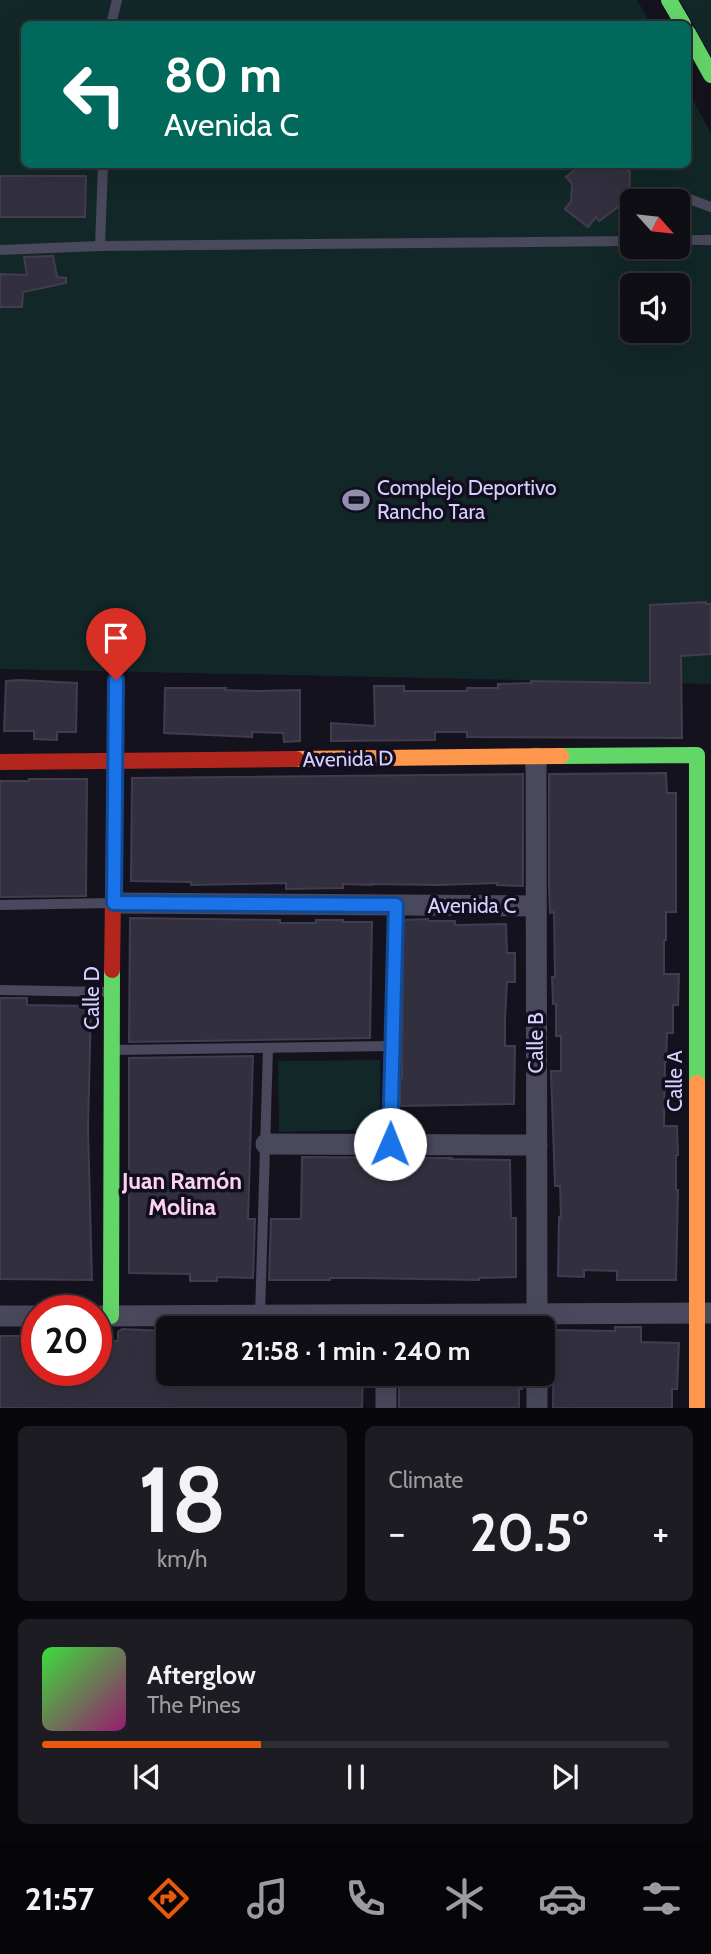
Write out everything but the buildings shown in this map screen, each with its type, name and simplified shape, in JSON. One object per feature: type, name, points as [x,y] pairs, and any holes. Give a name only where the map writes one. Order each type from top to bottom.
[{"type":"main road","points":[[670,0],[681,21]]},
{"type":"main road","points":[[691,38],[711,75]]},
{"type":"main road","name":"Calle D","points":[[105,1295],[113,1050],[116,680]]},
{"type":"main road","name":"Avenida D","points":[[0,762],[696,755]]},
{"type":"main road","name":"Calle A","points":[[696,755],[704,783],[704,1313],[696,1408]]},
{"type":"street","name":"Calle B","points":[[536,758],[537,1316]]},
{"type":"street","name":"Avenida C","points":[[114,903],[536,906]]},
{"type":"street","points":[[266,1144],[537,1145]]},
{"type":"street","points":[[555,1320],[704,1313]]},
{"type":"street","points":[[0,1316],[21,1316]]},
{"type":"street","points":[[112,1316],[281,1316]]},
{"type":"street","points":[[386,1386],[386,1408]]},
{"type":"street","points":[[537,1386],[537,1408]]},
{"type":"lane","points":[[112,21],[117,0]]},
{"type":"lane","points":[[100,246],[103,168]]},
{"type":"lane","points":[[690,199],[711,207]]},
{"type":"lane","points":[[0,250],[100,246],[620,240]]},
{"type":"lane","points":[[690,240],[711,240]]},
{"type":"lane","points":[[0,905],[114,903]]},
{"type":"lane","points":[[390,1144],[396,905]]},
{"type":"lane","points":[[0,990],[112,992]]},
{"type":"lane","points":[[113,1050],[392,1046]]},
{"type":"lane","points":[[260,1315],[268,1048]]},
{"type":"green space","name":"Complejo Deportivo Rancho Tara","points":[[0,0],[637,0],[649,21],[21,21],[21,168],[691,168],[691,96],[711,133],[711,684],[0,669]]},
{"type":"green space","points":[[680,0],[711,0],[711,56]]},
{"type":"green space","points":[[380,1060],[380,1129],[279,1132],[278,1061]]},
{"type":"traffic: fast","points":[[669,0],[681,21]]},
{"type":"traffic: fast","points":[[691,38],[711,75]]},
{"type":"traffic: fast","points":[[561,756],[697,755],[697,1083]]},
{"type":"traffic: fast","points":[[111,1295],[112,970]]},
{"type":"traffic: slow","points":[[296,759],[561,756]]},
{"type":"traffic: slow","points":[[697,1083],[697,1408]]},
{"type":"traffic: jam","points":[[112,970],[116,680]]},
{"type":"traffic: jam","points":[[0,762],[296,759]]},
{"type":"place","name":"Complejo Deportivo Rancho Tara","points":[[356,500]]},
{"type":"district","name":"Juan Ramón Molina","points":[[182,1194]]},
{"type":"route","points":[[116,680],[114,903],[396,905],[390,1144]]}]
